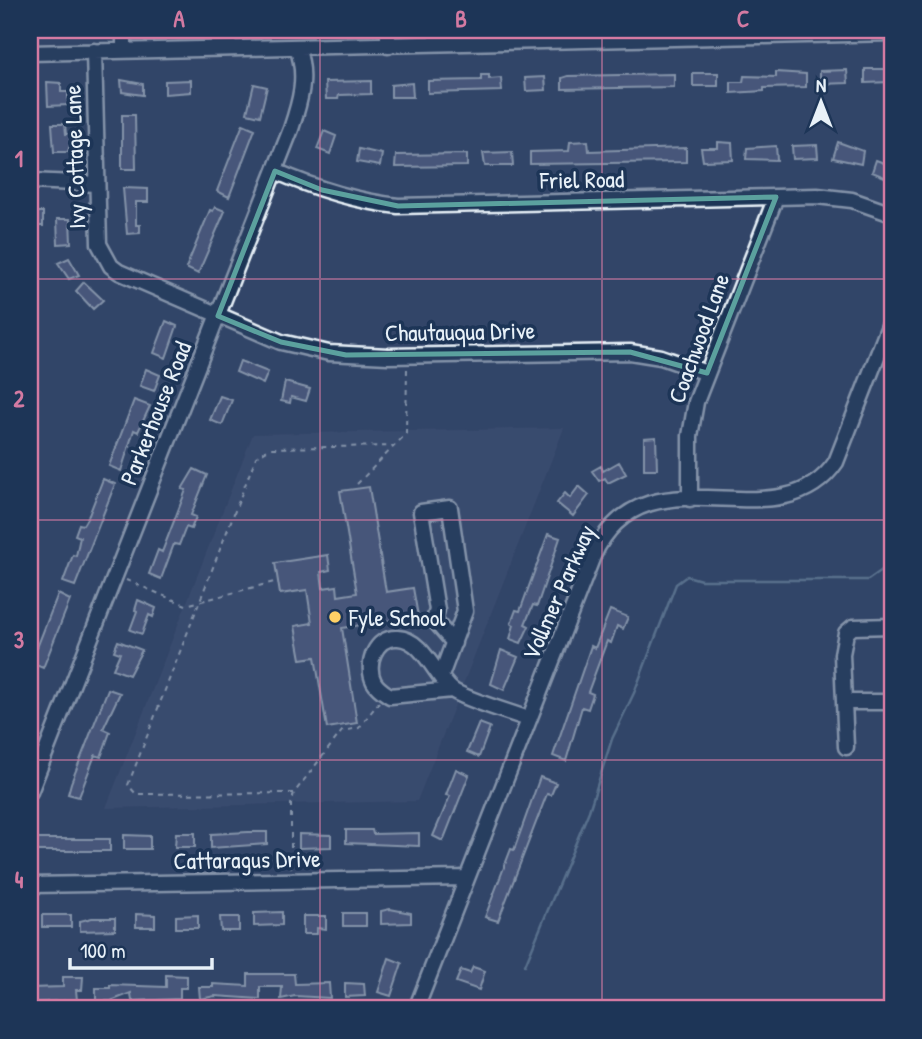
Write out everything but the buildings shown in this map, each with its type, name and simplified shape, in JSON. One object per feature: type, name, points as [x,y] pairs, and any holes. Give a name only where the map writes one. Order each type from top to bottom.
[{"type":"street","points":[[124,30],[124,51]]},
{"type":"street","points":[[388,30],[388,46]]},
{"type":"street","points":[[30,53],[388,46],[632,35],[892,33]]},
{"type":"street","name":"Parkerhouse Road","points":[[30,792],[275,171],[302,93],[302,61],[297,48]]},
{"type":"street","name":"Ivy Cottage Lane","points":[[94,51],[99,244],[111,265],[127,276],[218,316]]},
{"type":"street","name":"Friel Road","points":[[275,171],[333,194],[398,206],[833,197],[892,214]]},
{"type":"street","points":[[30,181],[97,184]]},
{"type":"street","name":"Coachwood Lane","points":[[690,499],[690,436],[696,402],[776,197]]},
{"type":"street","name":"Chautauqua Drive","points":[[218,316],[281,342],[314,351],[346,355],[622,351],[661,357],[707,373]]},
{"type":"street","name":"Vollmer Parkway","points":[[416,1009],[528,719],[593,556],[606,532],[614,522],[636,507],[690,499],[785,497],[820,482],[836,462],[892,318]]},
{"type":"street","points":[[441,676],[454,643],[465,611],[450,508],[421,512],[437,610],[434,620],[454,643]]},
{"type":"street","points":[[846,747],[842,654],[846,633],[853,627],[892,626]]},
{"type":"street","points":[[452,690],[412,644],[398,638],[383,642],[374,651],[371,665],[373,680],[390,696],[452,690],[528,719]]},
{"type":"street","points":[[844,702],[892,702]]},
{"type":"street","name":"Cattaragus Drive","points":[[30,885],[465,878]]},
{"type":"path","points":[[358,484],[408,429],[406,356]]},
{"type":"path","points":[[294,793],[136,794],[128,785],[256,457],[262,450],[395,446]]},
{"type":"path","points":[[115,575],[186,605],[274,582]]},
{"type":"path","points":[[291,871],[291,804],[294,793],[342,731],[359,728],[380,702]]},
{"type":"highlighted area","points":[[275,171],[322,190],[398,206],[776,197],[707,373],[630,352],[346,355],[281,342],[218,316]]},
{"type":"shaded area","name":"Fyle School","points":[[564,428],[417,801],[106,808],[253,434]]},
{"type":"waterway","points":[[525,965],[589,811],[612,739],[634,693],[676,584],[687,576],[701,580],[868,580],[892,563]]},
{"type":"place","name":"Fyle School","points":[[335,617]]}]
